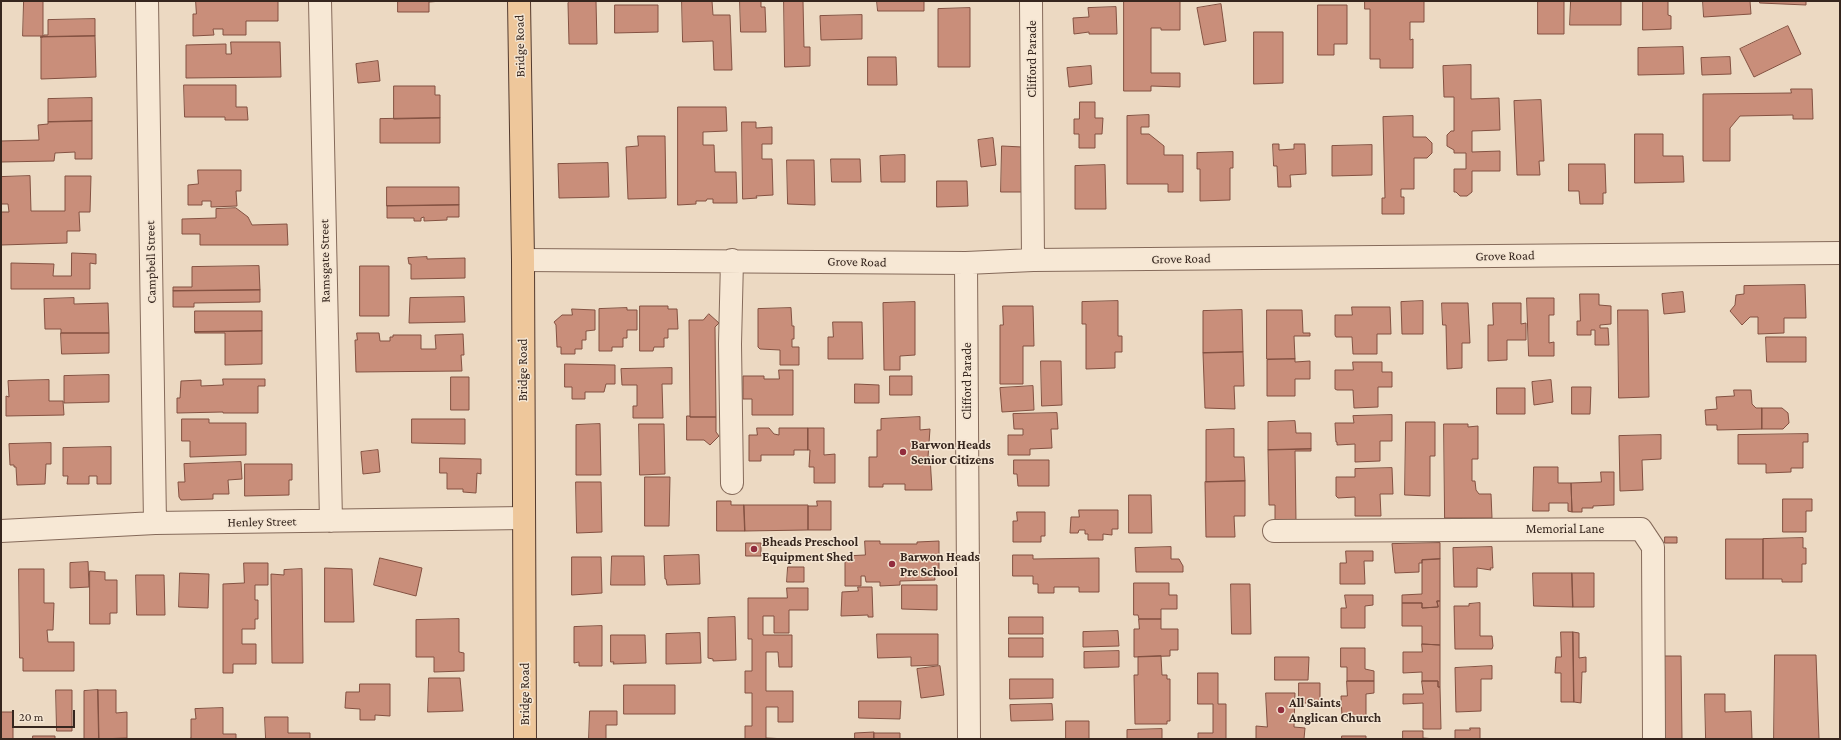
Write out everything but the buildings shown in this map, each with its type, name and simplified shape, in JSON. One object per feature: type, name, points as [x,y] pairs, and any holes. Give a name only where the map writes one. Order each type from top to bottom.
[{"type":"main road","name":"Bridge Road","points":[[519,1],[523,260],[525,739]]},
{"type":"street","name":"Campbell Street","points":[[147,1],[155,523]]},
{"type":"street","name":"Ramsgate Street","points":[[320,1],[331,521]]},
{"type":"street","name":"Clifford Parade","points":[[1031,1],[1033,260]]},
{"type":"street","name":"Grove Road","points":[[523,260],[966,262],[1033,260],[1840,253]]},
{"type":"street","points":[[732,260],[730,344],[732,483]]},
{"type":"street","name":"Clifford Parade","points":[[966,262],[969,739]]},
{"type":"street","name":"Henley Street","points":[[1,531],[155,523],[524,518]]},
{"type":"street","name":"Memorial Lane","points":[[1274,531],[1641,529],[1653,547],[1654,739]]},
{"type":"place","name":"Barwon Heads Senior Citizens","points":[[903,452]]},
{"type":"place","name":"Bheads Preschool Equipment Shed","points":[[754,549]]},
{"type":"place","name":"Barwon Heads Pre School","points":[[892,564]]},
{"type":"place","name":"All Saints Anglican Church","points":[[1281,710]]}]
